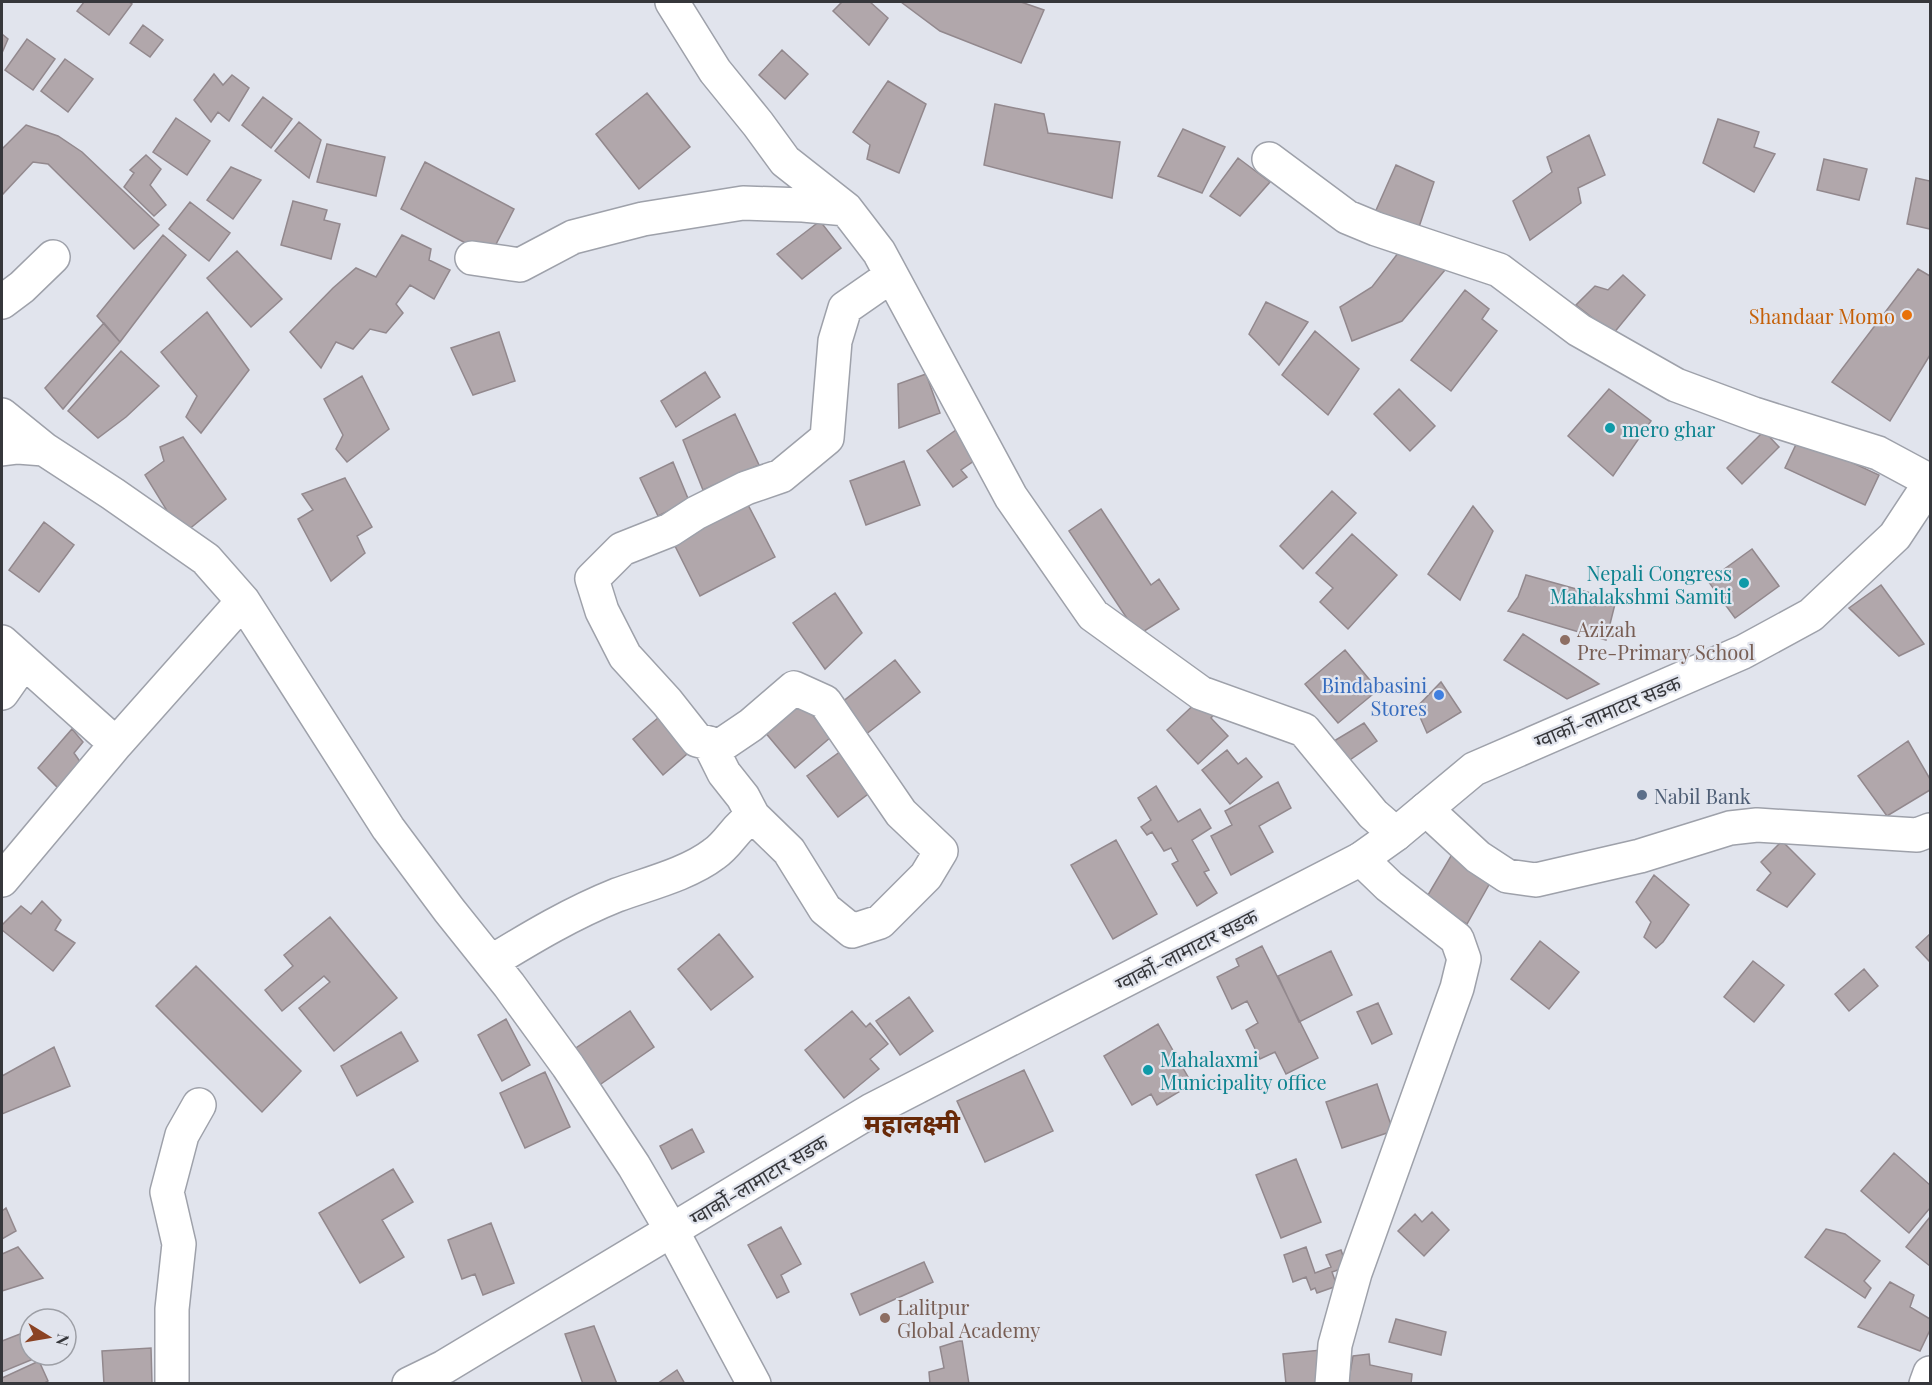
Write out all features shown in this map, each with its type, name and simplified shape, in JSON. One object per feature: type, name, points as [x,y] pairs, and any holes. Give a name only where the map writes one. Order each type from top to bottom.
[{"type":"street","points":[[672,2],[715,71],[785,161],[846,209],[879,252],[1011,496],[1093,615],[1201,693],[1304,730],[1373,814],[1396,834]]},
{"type":"street","points":[[1269,159],[1347,217],[1499,270],[1579,330],[1676,385],[1754,414],[1878,453],[1930,482]]},
{"type":"street","points":[[472,258],[520,264],[573,237],[643,219],[743,203],[846,209]]},
{"type":"street","points":[[2,302],[22,287],[53,257]]},
{"type":"street","points":[[709,743],[723,773],[743,797],[753,816],[789,851],[825,909],[852,931],[880,922],[926,876],[941,851],[901,813],[825,702],[794,688],[751,725],[720,746],[709,743],[697,740],[667,702],[625,656],[602,611],[592,579],[622,549],[670,530],[696,513],[746,488],[781,476],[827,438],[835,341],[845,308],[891,276]]},
{"type":"street","points":[[2,415],[44,449],[206,559],[243,601],[388,828],[568,1066],[634,1166],[754,1383]]},
{"type":"street","points":[[2,449],[18,447],[44,449]]},
{"type":"street","name":"ग्वार्को-लामाटार सडक","points":[[409,1383],[448,1375],[672,1231],[872,1110],[1361,859],[1396,834],[1474,769],[1743,652],[1811,615],[1895,536],[1930,482]]},
{"type":"street","points":[[2,880],[116,744],[243,601]]},
{"type":"street","points":[[2,693],[13,653],[116,744]]},
{"type":"street","points":[[1426,809],[1478,857],[1507,876],[1536,880],[1640,856],[1730,828],[1757,825],[1917,835],[1930,830]]},
{"type":"street","points":[[491,962],[551,924],[615,896],[674,875],[715,854],[742,823],[753,816]]},
{"type":"street","points":[[1332,1383],[1335,1346],[1355,1273],[1450,1010],[1464,958],[1457,939],[1389,886],[1361,859]]},
{"type":"street","points":[[172,1383],[172,1309],[179,1244],[167,1192],[182,1135],[199,1105]]},
{"type":"street","points":[[1926,1383],[1930,1373]]},
{"type":"building","points":[[84,2],[129,2],[132,4],[109,35],[77,11]]},
{"type":"building","points":[[842,2],[870,2],[888,18],[869,45],[833,11]]},
{"type":"building","points":[[901,2],[1021,2],[1044,10],[1021,63],[940,31]]},
{"type":"building","points":[[143,25],[163,40],[150,57],[130,43]]},
{"type":"building","points":[[2,34],[8,39],[2,53]]},
{"type":"building","points":[[27,39],[55,59],[33,90],[5,70]]},
{"type":"building","points":[[782,50],[808,74],[785,99],[759,75]]},
{"type":"building","points":[[65,59],[93,79],[68,112],[41,91]]},
{"type":"building","points":[[214,74],[223,85],[232,75],[249,88],[229,121],[218,112],[211,122],[194,100]]},
{"type":"building","points":[[888,81],[926,104],[899,173],[867,159],[870,145],[853,132]]},
{"type":"building","points":[[647,93],[690,147],[639,189],[596,134]]},
{"type":"building","points":[[263,97],[292,119],[271,148],[242,125]]},
{"type":"building","points":[[995,104],[1044,114],[1048,133],[1120,142],[1112,198],[984,165]]},
{"type":"building","points":[[176,118],[210,141],[187,175],[153,152]]},
{"type":"building","points":[[1718,119],[1759,132],[1754,147],[1775,154],[1754,192],[1703,163]]},
{"type":"building","points":[[299,122],[321,140],[309,178],[275,151]]},
{"type":"building","points":[[26,125],[58,136],[82,152],[159,225],[134,249],[48,164],[33,162],[2,195],[2,149]]},
{"type":"building","points":[[1183,129],[1225,147],[1202,193],[1158,176]]},
{"type":"building","points":[[1589,135],[1605,175],[1578,188],[1581,203],[1530,240],[1513,201],[1552,172],[1547,157]]},
{"type":"building","points":[[327,144],[385,157],[376,196],[317,182]]},
{"type":"building","points":[[146,155],[161,169],[150,185],[166,205],[154,216],[124,187],[134,173],[130,170]]},
{"type":"building","points":[[1238,158],[1270,182],[1240,216],[1210,196]]},
{"type":"building","points":[[1824,159],[1867,169],[1859,200],[1817,190]]},
{"type":"building","points":[[425,162],[514,209],[490,256],[401,209]]},
{"type":"building","points":[[1396,165],[1434,182],[1417,233],[1373,217]]},
{"type":"building","points":[[231,167],[261,180],[233,219],[207,200]]},
{"type":"building","points":[[1916,178],[1930,181],[1930,229],[1907,224]]},
{"type":"building","points":[[293,201],[327,210],[324,220],[340,224],[331,259],[281,245]]},
{"type":"building","points":[[190,202],[230,233],[209,261],[169,229]]},
{"type":"building","points":[[820,221],[841,248],[802,279],[777,254]]},
{"type":"building","points":[[163,235],[186,255],[120,342],[97,316]]},
{"type":"building","points":[[402,235],[431,249],[429,260],[450,270],[434,299],[410,285],[396,304],[403,313],[386,333],[370,329],[353,349],[336,342],[321,368],[290,332],[356,268],[376,277]]},
{"type":"building","points":[[1402,248],[1445,270],[1402,321],[1352,341],[1340,307],[1372,287]]},
{"type":"building","points":[[237,251],[282,299],[251,327],[207,278]]},
{"type":"building","name":"Shandaar Momo","points":[[1918,269],[1930,276],[1930,355],[1890,421],[1832,382]]},
{"type":"building","points":[[1623,275],[1645,295],[1613,334],[1576,305],[1595,286],[1608,290]]},
{"type":"building","points":[[1465,290],[1489,309],[1482,319],[1497,331],[1451,391],[1411,360]]},
{"type":"building","points":[[1266,302],[1308,322],[1279,365],[1249,334]]},
{"type":"building","points":[[207,312],[249,370],[201,433],[186,417],[197,396],[161,352]]},
{"type":"building","points":[[104,323],[120,342],[63,409],[45,388]]},
{"type":"building","points":[[1315,331],[1359,369],[1328,415],[1282,375]]},
{"type":"building","points":[[499,332],[515,381],[473,395],[451,348]]},
{"type":"building","points":[[121,351],[159,386],[126,417],[98,438],[68,411]]},
{"type":"building","points":[[705,372],[720,397],[676,427],[661,401]]},
{"type":"building","points":[[926,374],[940,413],[899,428],[898,384]]},
{"type":"building","points":[[362,376],[389,429],[347,462],[336,449],[343,435],[324,399]]},
{"type":"building","points":[[1399,389],[1435,426],[1410,451],[1374,414]]},
{"type":"building","name":"mero ghar","points":[[1609,389],[1651,421],[1613,476],[1568,436]]},
{"type":"building","points":[[735,414],[759,465],[703,490],[683,440]]},
{"type":"building","points":[[960,427],[981,456],[961,470],[967,477],[953,487],[927,451]]},
{"type":"building","points":[[1764,431],[1779,447],[1742,484],[1727,468]]},
{"type":"building","points":[[183,437],[226,499],[182,535],[145,475],[164,461],[160,447]]},
{"type":"building","points":[[1799,438],[1879,475],[1865,505],[1785,468]]},
{"type":"building","points":[[904,461],[920,505],[866,525],[850,481]]},
{"type":"building","points":[[673,462],[689,501],[658,516],[640,478]]},
{"type":"building","points":[[345,478],[372,527],[357,536],[365,553],[331,581],[298,519],[313,510],[302,494]]},
{"type":"building","points":[[1332,491],[1356,513],[1303,569],[1280,546]]},
{"type":"building","points":[[745,499],[775,557],[700,596],[671,538]]},
{"type":"building","points":[[1473,506],[1493,531],[1460,600],[1428,574]]},
{"type":"building","points":[[1101,509],[1151,585],[1159,579],[1179,609],[1138,635],[1069,531]]},
{"type":"building","points":[[44,522],[74,545],[39,592],[9,570]]},
{"type":"building","points":[[1352,534],[1397,575],[1348,629],[1320,602],[1333,588],[1316,573]]},
{"type":"building","name":"Nepali Congress Mahalakshmi Samiti","points":[[1752,549],[1779,586],[1735,618],[1708,581]]},
{"type":"building","points":[[1526,575],[1616,600],[1606,640],[1508,611],[1518,597]]},
{"type":"building","points":[[1881,585],[1924,644],[1899,656],[1849,608]]},
{"type":"building","points":[[835,593],[862,633],[825,669],[793,623]]},
{"type":"building","points":[[1523,634],[1599,684],[1567,699],[1504,660]]},
{"type":"building","points":[[1345,650],[1378,690],[1338,723],[1305,684]]},
{"type":"building","points":[[895,660],[920,692],[865,735],[841,703]]},
{"type":"building","name":"Bindabasini Stores","points":[[1441,682],[1461,712],[1427,733],[1416,708]]},
{"type":"building","points":[[1201,698],[1215,713],[1211,718],[1228,736],[1198,764],[1167,730]]},
{"type":"building","points":[[800,700],[831,737],[795,768],[764,731]]},
{"type":"building","points":[[665,712],[694,748],[663,775],[633,739]]},
{"type":"building","points":[[1364,723],[1377,741],[1344,764],[1329,744]]},
{"type":"building","points":[[72,729],[83,742],[74,753],[81,763],[61,791],[38,768]]},
{"type":"building","points":[[1908,741],[1930,779],[1930,790],[1887,816],[1858,776]]},
{"type":"building","points":[[1227,750],[1238,764],[1246,758],[1262,777],[1230,804],[1202,770]]},
{"type":"building","points":[[841,751],[872,791],[838,817],[807,776]]},
{"type":"building","points":[[1278,782],[1291,808],[1259,826],[1273,852],[1231,875],[1211,836],[1232,825],[1225,811]]},
{"type":"building","points":[[1156,786],[1178,822],[1200,809],[1211,828],[1192,840],[1209,870],[1204,872],[1217,893],[1197,906],[1172,864],[1178,861],[1171,848],[1164,851],[1152,832],[1147,835],[1141,827],[1151,820],[1138,798]]},
{"type":"building","points":[[1116,840],[1157,914],[1113,939],[1071,865]]},
{"type":"building","points":[[1782,841],[1815,874],[1787,907],[1757,890],[1771,873],[1761,862]]},
{"type":"building","points":[[1454,851],[1495,874],[1467,924],[1425,900]]},
{"type":"building","points":[[1654,875],[1689,905],[1663,942],[1656,948],[1644,937],[1651,922],[1636,902]]},
{"type":"building","points":[[42,901],[61,920],[55,930],[75,943],[53,971],[2,930],[2,925],[21,906],[31,914]]},
{"type":"building","points":[[330,917],[397,998],[334,1051],[299,1008],[330,982],[324,976],[282,1011],[265,990],[293,966],[284,955]]},
{"type":"building","points":[[719,934],[753,977],[711,1010],[678,969]]},
{"type":"building","points":[[1930,934],[1930,962],[1916,947]]},
{"type":"building","points":[[1540,941],[1579,972],[1549,1009],[1511,979]]},
{"type":"building","points":[[1262,946],[1318,1058],[1286,1074],[1275,1052],[1260,1059],[1246,1030],[1258,1023],[1247,1001],[1232,1009],[1217,977],[1239,966],[1236,959]]},
{"type":"building","points":[[1331,951],[1352,995],[1299,1022],[1278,976]]},
{"type":"building","points":[[1753,961],[1784,985],[1754,1022],[1724,997]]},
{"type":"building","points":[[196,966],[301,1071],[262,1112],[156,1006]]},
{"type":"building","points":[[1864,969],[1878,986],[1849,1011],[1835,994]]},
{"type":"building","points":[[909,997],[933,1031],[900,1055],[876,1021]]},
{"type":"building","points":[[1378,1003],[1392,1034],[1372,1044],[1357,1012]]},
{"type":"building","points":[[630,1011],[654,1047],[598,1086],[573,1050]]},
{"type":"building","points":[[852,1011],[866,1027],[870,1023],[888,1044],[870,1059],[879,1069],[844,1098],[805,1050]]},
{"type":"building","points":[[506,1019],[530,1065],[502,1081],[478,1035]]},
{"type":"building","name":"Mahalaxmi Municipality office","points":[[1158,1024],[1192,1084],[1157,1105],[1151,1094],[1132,1105],[1104,1056]]},
{"type":"building","points":[[401,1032],[418,1061],[357,1096],[341,1066]]},
{"type":"building","points":[[54,1047],[70,1086],[2,1114],[2,1076]]},
{"type":"building","points":[[1024,1070],[1053,1131],[985,1162],[957,1101]]},
{"type":"building","points":[[545,1072],[570,1127],[525,1148],[500,1093]]},
{"type":"building","points":[[1377,1084],[1393,1131],[1342,1148],[1326,1102]]},
{"type":"building","points":[[692,1129],[704,1152],[672,1169],[660,1146]]},
{"type":"building","points":[[1894,1153],[1930,1185],[1930,1208],[1909,1233],[1861,1191]]},
{"type":"building","points":[[1296,1159],[1321,1222],[1281,1238],[1256,1175]]},
{"type":"building","points":[[393,1169],[413,1202],[382,1220],[404,1257],[360,1283],[319,1213]]},
{"type":"building","points":[[6,1208],[16,1231],[2,1239],[2,1211]]},
{"type":"building","points":[[1432,1212],[1449,1230],[1424,1256],[1398,1231],[1415,1214],[1422,1222]]},
{"type":"building","points":[[1930,1217],[1930,1266],[1906,1247]]},
{"type":"building","points":[[491,1223],[514,1283],[483,1295],[475,1274],[462,1279],[448,1240]]},
{"type":"building","points":[[781,1227],[801,1264],[781,1275],[789,1292],[777,1298],[748,1245]]},
{"type":"building","points":[[1826,1229],[1845,1234],[1880,1261],[1864,1281],[1871,1288],[1865,1298],[1805,1257]]},
{"type":"building","points":[[18,1247],[43,1278],[2,1291],[2,1254]]},
{"type":"building","points":[[1306,1247],[1315,1273],[1331,1267],[1326,1255],[1341,1250],[1347,1267],[1332,1272],[1337,1286],[1317,1293],[1315,1288],[1311,1290],[1306,1277],[1293,1282],[1284,1255]]},
{"type":"building","points":[[924,1262],[933,1282],[860,1315],[851,1294]]},
{"type":"building","points":[[1890,1282],[1914,1295],[1910,1307],[1930,1319],[1930,1330],[1920,1351],[1858,1327]]},
{"type":"building","points":[[1396,1319],[1446,1332],[1441,1355],[1389,1342]]},
{"type":"building","points":[[594,1326],[617,1384],[583,1384],[565,1334]]},
{"type":"building","points":[[18,1335],[18,1365],[2,1372],[2,1341]]},
{"type":"building","points":[[962,1340],[969,1384],[930,1384],[929,1372],[944,1368],[940,1347]]},
{"type":"building","points":[[151,1348],[152,1384],[104,1384],[102,1351]]},
{"type":"building","points":[[1321,1350],[1324,1384],[1286,1384],[1283,1354]]},
{"type":"building","points":[[1369,1354],[1370,1365],[1412,1374],[1411,1384],[1348,1384],[1353,1356]]},
{"type":"building","points":[[26,1367],[42,1367],[48,1381],[43,1384],[2,1384],[2,1378]]},
{"type":"building","points":[[677,1370],[685,1384],[657,1384]]},
{"type":"place","name":"Shandaar Momo","points":[[1907,315]]},
{"type":"place","name":"mero ghar","points":[[1610,428]]},
{"type":"place","name":"Nepali Congress Mahalakshmi Samiti","points":[[1744,583]]},
{"type":"place","name":"Azizah Pre-Primary School","points":[[1565,640]]},
{"type":"place","name":"Bindabasini Stores","points":[[1439,695]]},
{"type":"place","name":"Nabil Bank","points":[[1642,795]]},
{"type":"place","name":"Mahalaxmi Municipality office","points":[[1148,1070]]},
{"type":"place","name":"Lalitpur Global Academy","points":[[885,1318]]},
{"type":"district","name":"महालक्ष्मी","points":[[912,1122]]}]
